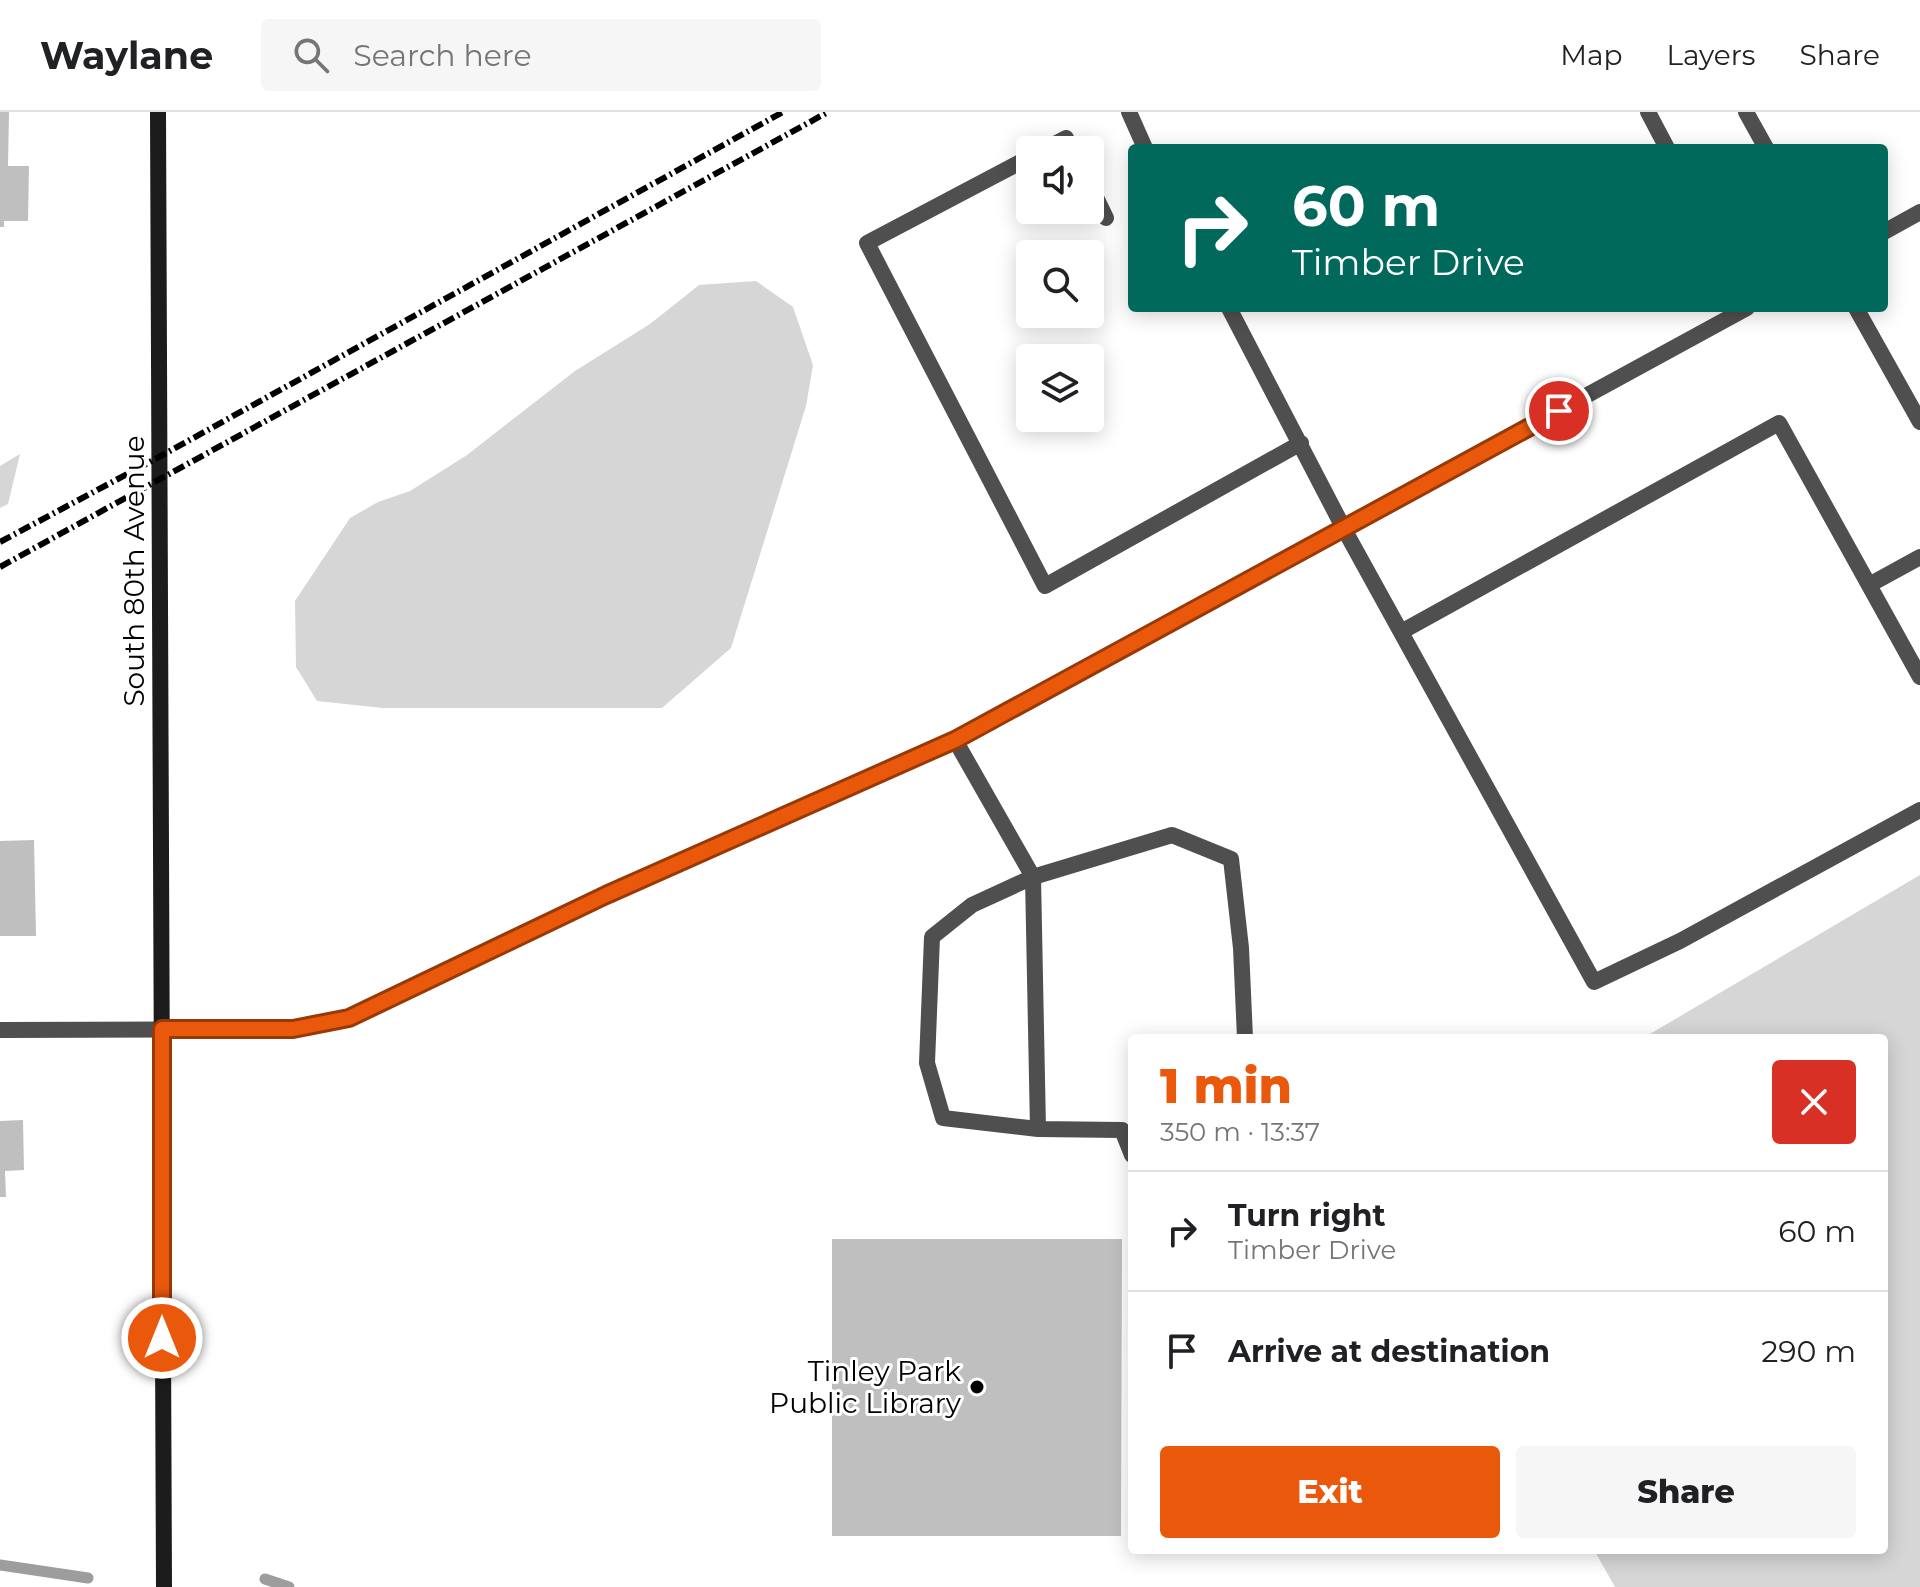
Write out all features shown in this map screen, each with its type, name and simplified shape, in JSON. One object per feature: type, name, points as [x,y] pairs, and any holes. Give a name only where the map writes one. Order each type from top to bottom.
[{"type":"street","name":"South 80th Avenue","points":[[158,112],[164,1587]]},
{"type":"street","points":[[1129,112],[1143,144]]},
{"type":"street","points":[[1648,112],[1665,144]]},
{"type":"street","points":[[1746,112],[1764,144]]},
{"type":"street","points":[[1016,164],[867,243],[1045,586],[1301,443]]},
{"type":"street","points":[[1888,230],[1920,212]]},
{"type":"street","points":[[1104,214],[1106,218]]},
{"type":"street","points":[[1231,312],[1344,529],[1594,982],[1680,941],[1920,810]]},
{"type":"street","points":[[0,1030],[293,1029],[349,1018],[606,895],[955,740],[1740,312]]},
{"type":"street","points":[[1858,312],[1920,422]]},
{"type":"street","points":[[1401,632],[1779,423],[1920,677]]},
{"type":"street","points":[[1869,585],[1920,557]]},
{"type":"street","points":[[955,740],[1033,877],[1038,1129]]},
{"type":"street","points":[[1128,1145],[1122,1130],[1038,1129],[943,1118],[927,1063],[932,937],[972,905],[1033,877],[1172,835],[1231,859],[1241,948],[1245,1034]]},
{"type":"shaded area","points":[[756,281],[793,307],[813,365],[806,406],[731,648],[662,708],[383,708],[317,701],[296,667],[295,601],[350,518],[378,502],[410,491],[467,455],[575,371],[650,324],[699,285]]},
{"type":"shaded area","points":[[20,454],[8,504],[0,508],[0,466]]},
{"type":"shaded area","points":[[1920,875],[1920,1587],[1615,1587],[1596,1554],[1888,1554],[1888,1034],[1650,1034]]},
{"type":"building","points":[[0,112],[9,112],[8,166],[29,166],[28,221],[4,221],[4,227],[0,227]]},
{"type":"building","points":[[34,840],[36,936],[0,936],[0,841]]},
{"type":"building","points":[[23,1120],[24,1170],[5,1171],[6,1197],[0,1197],[0,1121]]},
{"type":"building","name":"Tinley Park Public Library","points":[[832,1239],[1122,1239],[1121,1536],[832,1536]]},
{"type":"waterway","points":[[0,1565],[88,1578]]},
{"type":"waterway","points":[[265,1579],[289,1587]]},
{"type":"railway","points":[[0,542],[783,112]]},
{"type":"railway","points":[[0,567],[828,112]]},
{"type":"place","name":"Tinley Park Public Library","points":[[977,1387]]},
{"type":"route","points":[[162,1338],[162,1029],[293,1029],[349,1018],[606,895],[955,740],[1559,411]]}]
